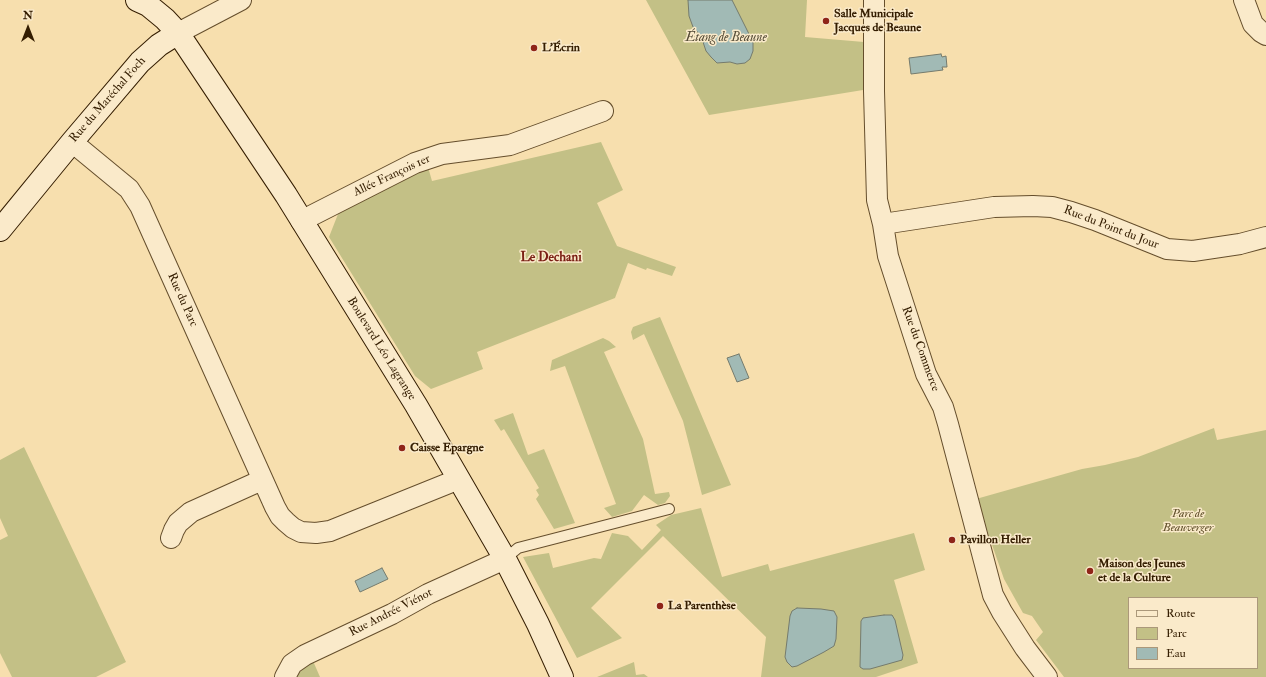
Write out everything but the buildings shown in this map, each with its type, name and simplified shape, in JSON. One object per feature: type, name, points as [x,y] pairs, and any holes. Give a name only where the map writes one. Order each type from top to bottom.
[{"type":"street","name":"Boulevard Léo Lagrange","points":[[137,0],[148,5],[165,19],[178,33],[286,195],[416,405],[505,559],[538,624],[562,677]]},
{"type":"street","name":"Rue du Maréchal Foch","points":[[0,230],[140,62],[159,45],[178,33],[241,0]]},
{"type":"street","name":"Rue du Commerce","points":[[874,0],[874,91],[877,200],[883,224],[888,256],[924,366],[932,388],[943,408],[994,595],[1006,618],[1025,648],[1047,677]]},
{"type":"street","points":[[1244,0],[1253,24],[1266,35]]},
{"type":"street","name":"Allée François 1er","points":[[301,221],[415,164],[442,154],[510,145],[603,111]]},
{"type":"street","name":"Rue du Parc","points":[[72,142],[129,188],[135,196],[274,507],[286,522],[301,532],[316,533],[338,528],[459,479]]},
{"type":"street","name":"Rue du Point du Jour","points":[[883,224],[994,207],[1033,206],[1052,207],[1071,212],[1167,249],[1193,251],[1240,244],[1266,237]]},
{"type":"street","points":[[171,538],[178,524],[191,512],[262,480]]},
{"type":"street","name":"Rue Andrée Viénot","points":[[285,677],[292,664],[305,655],[392,614],[428,594],[505,559]]},
{"type":"lane","points":[[505,559],[518,548],[669,509]]},
{"type":"green space","points":[[646,0],[807,0],[805,37],[864,42],[863,90],[709,115]]},
{"type":"green space","points":[[601,142],[623,190],[597,203],[617,246],[676,267],[672,276],[647,268],[646,270],[628,263],[615,298],[477,352],[483,369],[431,389],[415,376],[329,237],[340,209],[428,167],[432,181]]},
{"type":"green space","points":[[660,317],[731,485],[702,495],[683,421],[644,334],[633,340],[631,332],[633,327]]},
{"type":"green space","points":[[603,338],[616,347],[604,352],[643,439],[655,494],[669,492],[670,496],[665,503],[658,505],[644,495],[632,511],[612,517],[604,508],[616,504],[565,366],[550,371],[552,360]]},
{"type":"green space","points":[[513,413],[528,455],[544,449],[575,523],[554,529],[536,499],[539,495],[536,490],[539,488],[504,429],[501,431],[494,420]]},
{"type":"green space","name":"Parc de Beauverger","points":[[1214,428],[1217,440],[1266,430],[1266,677],[1064,677],[1036,640],[1043,632],[1032,616],[1023,613],[1004,579],[976,499],[1082,469],[1138,457]]},
{"type":"green space","points":[[24,447],[126,662],[96,677],[12,677],[0,653],[0,540],[8,536],[0,518],[0,460]]},
{"type":"green space","points":[[701,508],[722,577],[768,564],[770,571],[914,533],[925,570],[894,580],[918,663],[876,677],[761,677],[766,637],[663,536],[591,608],[622,638],[577,658],[523,557],[549,553],[553,568],[594,558],[601,559],[612,533],[628,536],[642,550],[661,530],[656,525],[671,515]]},
{"type":"green space","points":[[313,661],[320,677],[296,677],[304,667]]},
{"type":"green space","points":[[634,662],[636,675],[644,674],[648,677],[597,677]]},
{"type":"water","name":"Étang de Beaune","points":[[688,0],[732,0],[753,42],[753,51],[750,59],[745,63],[737,64],[730,62],[717,63],[706,51],[701,36],[693,27],[689,16]]},
{"type":"water","points":[[941,54],[942,57],[946,56],[947,67],[942,67],[943,70],[911,74],[909,58]]},
{"type":"water","points":[[739,354],[749,378],[737,382],[727,358]]},
{"type":"water","points":[[382,568],[388,579],[360,592],[355,581]]},
{"type":"water","points":[[797,608],[834,611],[837,617],[836,639],[834,646],[797,666],[792,667],[787,662],[785,657],[790,616],[792,611]]},
{"type":"water","points":[[892,615],[895,620],[903,655],[902,660],[870,669],[863,669],[860,667],[861,621],[863,618]]},
{"type":"place","name":"Salle Municipale Jacques de Beaune","points":[[826,21]]},
{"type":"place","name":"L’Écrin","points":[[534,48]]},
{"type":"place","name":"Caisse Epargne","points":[[402,448]]},
{"type":"place","name":"Pavillon Heller","points":[[952,540]]},
{"type":"place","name":"Maison des Jeunes et de la Culture","points":[[1090,571]]},
{"type":"place","name":"La Parenthèse","points":[[660,606]]},
{"type":"district","name":"Le Dechani","points":[[551,258]]}]
